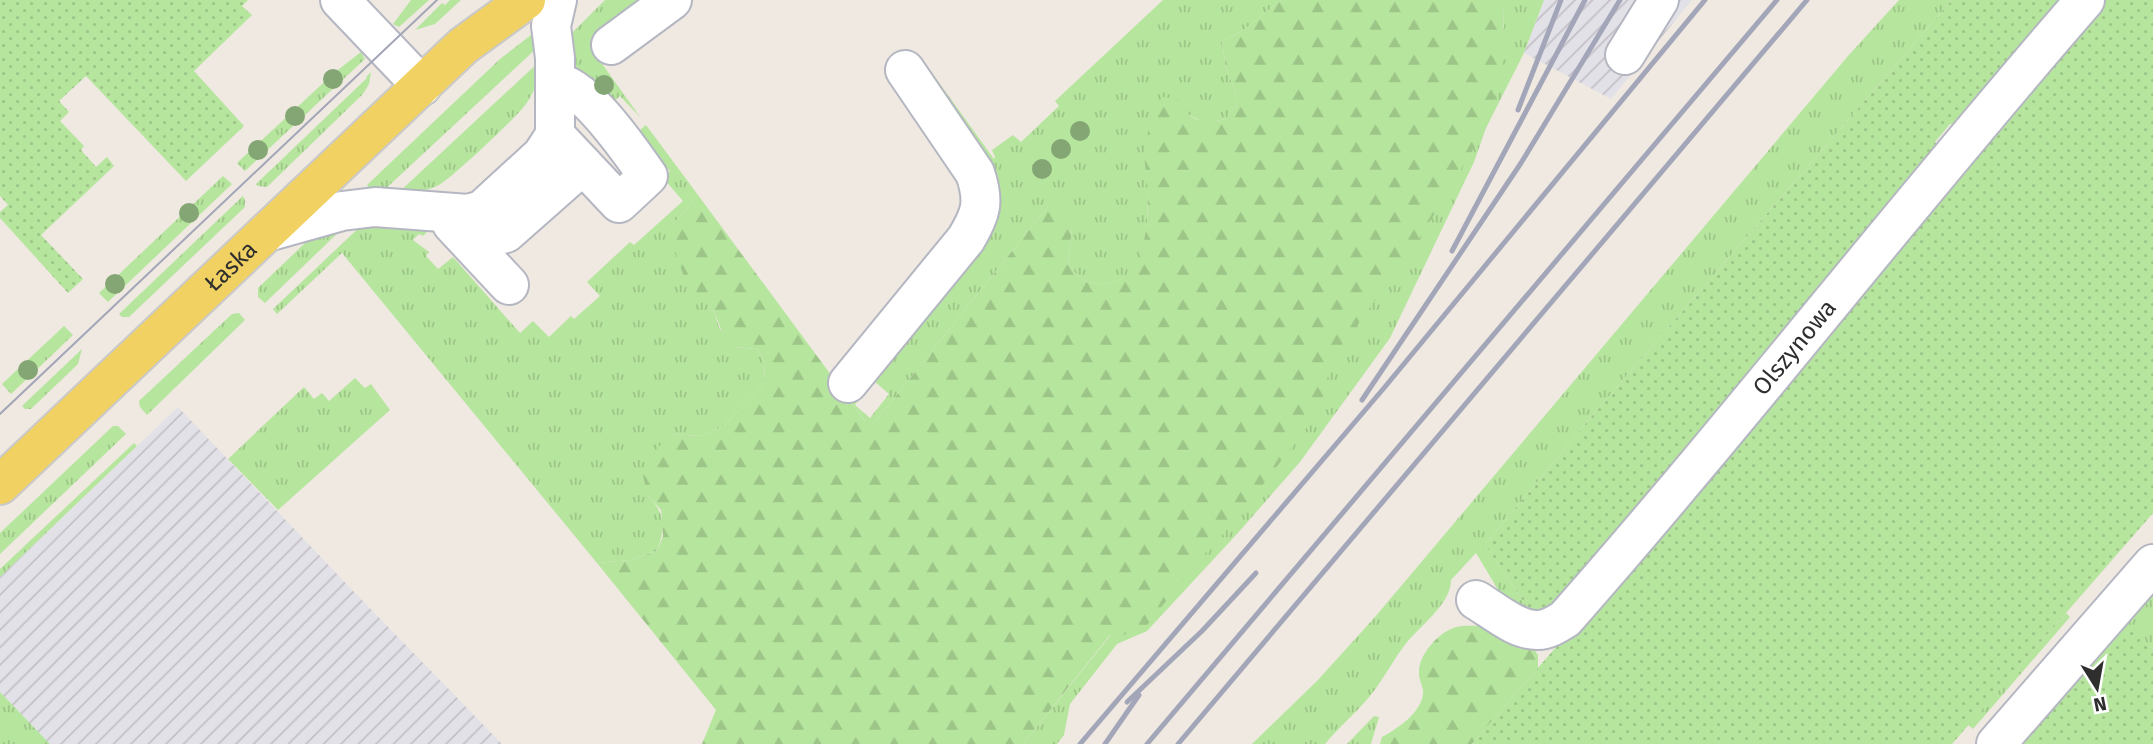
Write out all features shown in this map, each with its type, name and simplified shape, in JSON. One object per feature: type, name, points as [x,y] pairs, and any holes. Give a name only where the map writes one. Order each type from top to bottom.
[{"type":"main road","name":"Łaska","points":[[0,485],[422,86],[463,46],[500,0]]},
{"type":"main road","name":"Łaska","points":[[463,46],[526,0]]},
{"type":"street","points":[[340,0],[422,86]]},
{"type":"street","points":[[555,135],[619,203],[648,176],[620,137],[569,90],[551,26],[557,0]]},
{"type":"street","points":[[611,46],[672,0]]},
{"type":"street","points":[[1625,55],[1659,0]]},
{"type":"street","name":"Olszynowa","points":[[1476,600],[1523,627],[1538,630],[1565,620],[1661,510],[2085,0]]},
{"type":"street","points":[[848,383],[966,239],[980,212],[980,188],[975,173],[905,70]]},
{"type":"street","points":[[267,232],[342,211],[374,207],[468,214],[482,210],[542,155],[555,135],[569,90]]},
{"type":"street","points":[[441,212],[482,234],[497,236],[506,233],[583,165]]},
{"type":"street","points":[[441,212],[509,285]]},
{"type":"street","points":[[1996,744],[2153,564]]},
{"type":"shaded area","points":[[1544,0],[1692,0],[1611,99],[1524,53]]},
{"type":"shaded area","points":[[178,407],[502,744],[0,744],[0,577]]},
{"type":"green space","points":[[0,0],[248,0],[242,6],[252,15],[194,71],[244,126],[186,181],[86,76],[59,101],[69,112],[60,121],[84,146],[81,150],[96,167],[107,157],[114,166],[41,235],[83,279],[68,293],[0,218],[0,212],[8,205],[0,196]]},
{"type":"green space","points":[[411,0],[429,0],[399,27],[393,24]]},
{"type":"green space","points":[[450,0],[461,0],[435,24],[415,30],[442,3],[445,5]]},
{"type":"green space","points":[[605,0],[651,0],[598,58],[640,117],[620,96],[609,106],[573,64],[566,39]]},
{"type":"green space","points":[[1163,0],[1281,0],[1245,29],[1222,42],[1226,68],[1235,90],[1237,104],[1226,119],[1205,123],[1185,113],[1148,191],[1147,224],[1140,268],[1107,284],[1082,280],[1068,264],[1072,228],[1049,205],[875,422],[866,422],[851,402],[858,394],[861,396],[855,405],[870,418],[889,394],[874,381],[983,239],[921,71],[927,66],[994,159],[992,150],[1013,135],[1021,142],[1059,106],[1055,101]]},
{"type":"green space","points":[[1281,0],[1504,0],[1503,70],[1486,128],[1412,251],[1332,359],[1320,410],[1236,520],[1198,561],[1147,625],[1121,636],[1110,635],[1023,744],[702,744],[716,710],[597,563],[630,560],[657,551],[663,536],[661,510],[647,494],[643,475],[645,460],[672,434],[702,436],[723,426],[765,383],[764,362],[757,349],[733,347],[726,341],[714,312],[684,277],[676,254],[673,224],[698,195],[865,421],[875,422],[1049,205],[1062,208],[1072,228],[1068,264],[1082,280],[1106,284],[1139,268],[1147,224],[1148,191],[1144,155],[1152,109],[1163,97],[1178,99],[1192,117],[1203,121],[1226,119],[1237,104],[1235,90],[1226,68],[1222,42],[1245,29]]},
{"type":"green space","points":[[1504,0],[1544,0],[1524,53],[1486,128],[1474,162],[1390,338],[1300,462],[1237,534],[1147,631],[1117,644],[1070,704],[1064,735],[1057,744],[1023,744],[1246,467],[1504,28]]},
{"type":"green space","points":[[1899,0],[1952,0],[1597,410],[1485,545],[1536,620],[1506,603],[1476,553],[1451,580],[1450,589],[1440,607],[1404,646],[1370,696],[1325,744],[1252,744],[1317,681],[1375,617],[1848,56]]},
{"type":"green space","points":[[1952,0],[2071,0],[1968,126],[1950,124],[1935,142],[1943,155],[1868,244],[1853,244],[1843,257],[1846,273],[1572,597],[1536,620],[1485,545],[1597,410]]},
{"type":"green space","points":[[2099,0],[2153,0],[2153,513],[1952,744],[1472,744],[1576,624]]},
{"type":"green space","points":[[535,32],[539,46],[381,193],[370,190],[367,185],[500,59]]},
{"type":"green space","points":[[361,52],[365,59],[245,171],[237,163],[334,73]]},
{"type":"green space","points":[[542,59],[537,82],[526,104],[484,147],[439,185],[418,192],[397,194]]},
{"type":"green space","points":[[371,72],[369,84],[363,94],[267,187],[256,184],[367,78]]},
{"type":"green space","points":[[646,125],[698,195],[673,224],[701,296],[714,312],[719,327],[733,347],[757,349],[764,362],[765,383],[723,426],[702,436],[672,434],[647,494],[662,520],[662,534],[657,551],[630,560],[597,563],[342,253],[277,314],[273,309],[365,222],[422,229],[427,232],[423,236],[419,234],[413,240],[429,252],[426,256],[438,269],[453,257],[520,333],[533,321],[549,337],[571,316],[574,319],[600,296],[587,282],[630,242],[634,245],[683,201],[664,179],[670,171],[633,136]]},
{"type":"green space","points":[[223,176],[232,184],[108,302],[99,293]]},
{"type":"green space","points":[[243,196],[245,207],[129,317],[119,314]]},
{"type":"green space","points":[[343,228],[265,303],[258,297],[258,288],[305,243]]},
{"type":"green space","points":[[239,313],[245,320],[147,415],[140,407],[139,401],[232,314]]},
{"type":"green space","points":[[64,326],[73,335],[11,394],[2,384]]},
{"type":"green space","points":[[82,349],[78,364],[31,409],[22,406]]},
{"type":"green space","points":[[355,378],[365,388],[371,384],[390,410],[278,510],[228,459],[304,387],[314,399],[322,393],[329,401]]},
{"type":"green space","points":[[113,426],[118,426],[126,434],[0,554],[0,533]]},
{"type":"green space","points":[[134,443],[137,446],[0,577],[0,569]]},
{"type":"green space","points":[[2153,584],[2153,649],[2125,625],[2040,724],[2036,721]]},
{"type":"green space","points":[[2066,613],[2070,617],[1973,729],[1968,725]]},
{"type":"green space","points":[[2126,625],[2153,649],[2153,744],[2022,744]]},
{"type":"green space","points":[[1484,626],[1533,648],[1538,655],[1538,668],[1472,744],[1380,744],[1382,737],[1407,720],[1418,708],[1423,691],[1419,675],[1420,665],[1431,645],[1456,627]]},
{"type":"green space","points":[[0,692],[50,744],[0,744]]},
{"type":"green space","points":[[1374,716],[1379,717],[1371,744],[1347,744]]},
{"type":"tram line","points":[[0,414],[437,0]]},
{"type":"railway","points":[[1518,110],[1561,0]]},
{"type":"railway","points":[[1452,251],[1585,0]]},
{"type":"railway","points":[[1362,400],[1521,163],[1620,0]]},
{"type":"railway","points":[[1080,744],[1384,388],[1705,0]]},
{"type":"railway","points":[[1147,744],[1777,0]]},
{"type":"railway","points":[[1178,744],[1807,0]]},
{"type":"railway","points":[[1127,702],[1202,631],[1256,573]]},
{"type":"railway","points":[[1105,744],[1139,695]]}]
